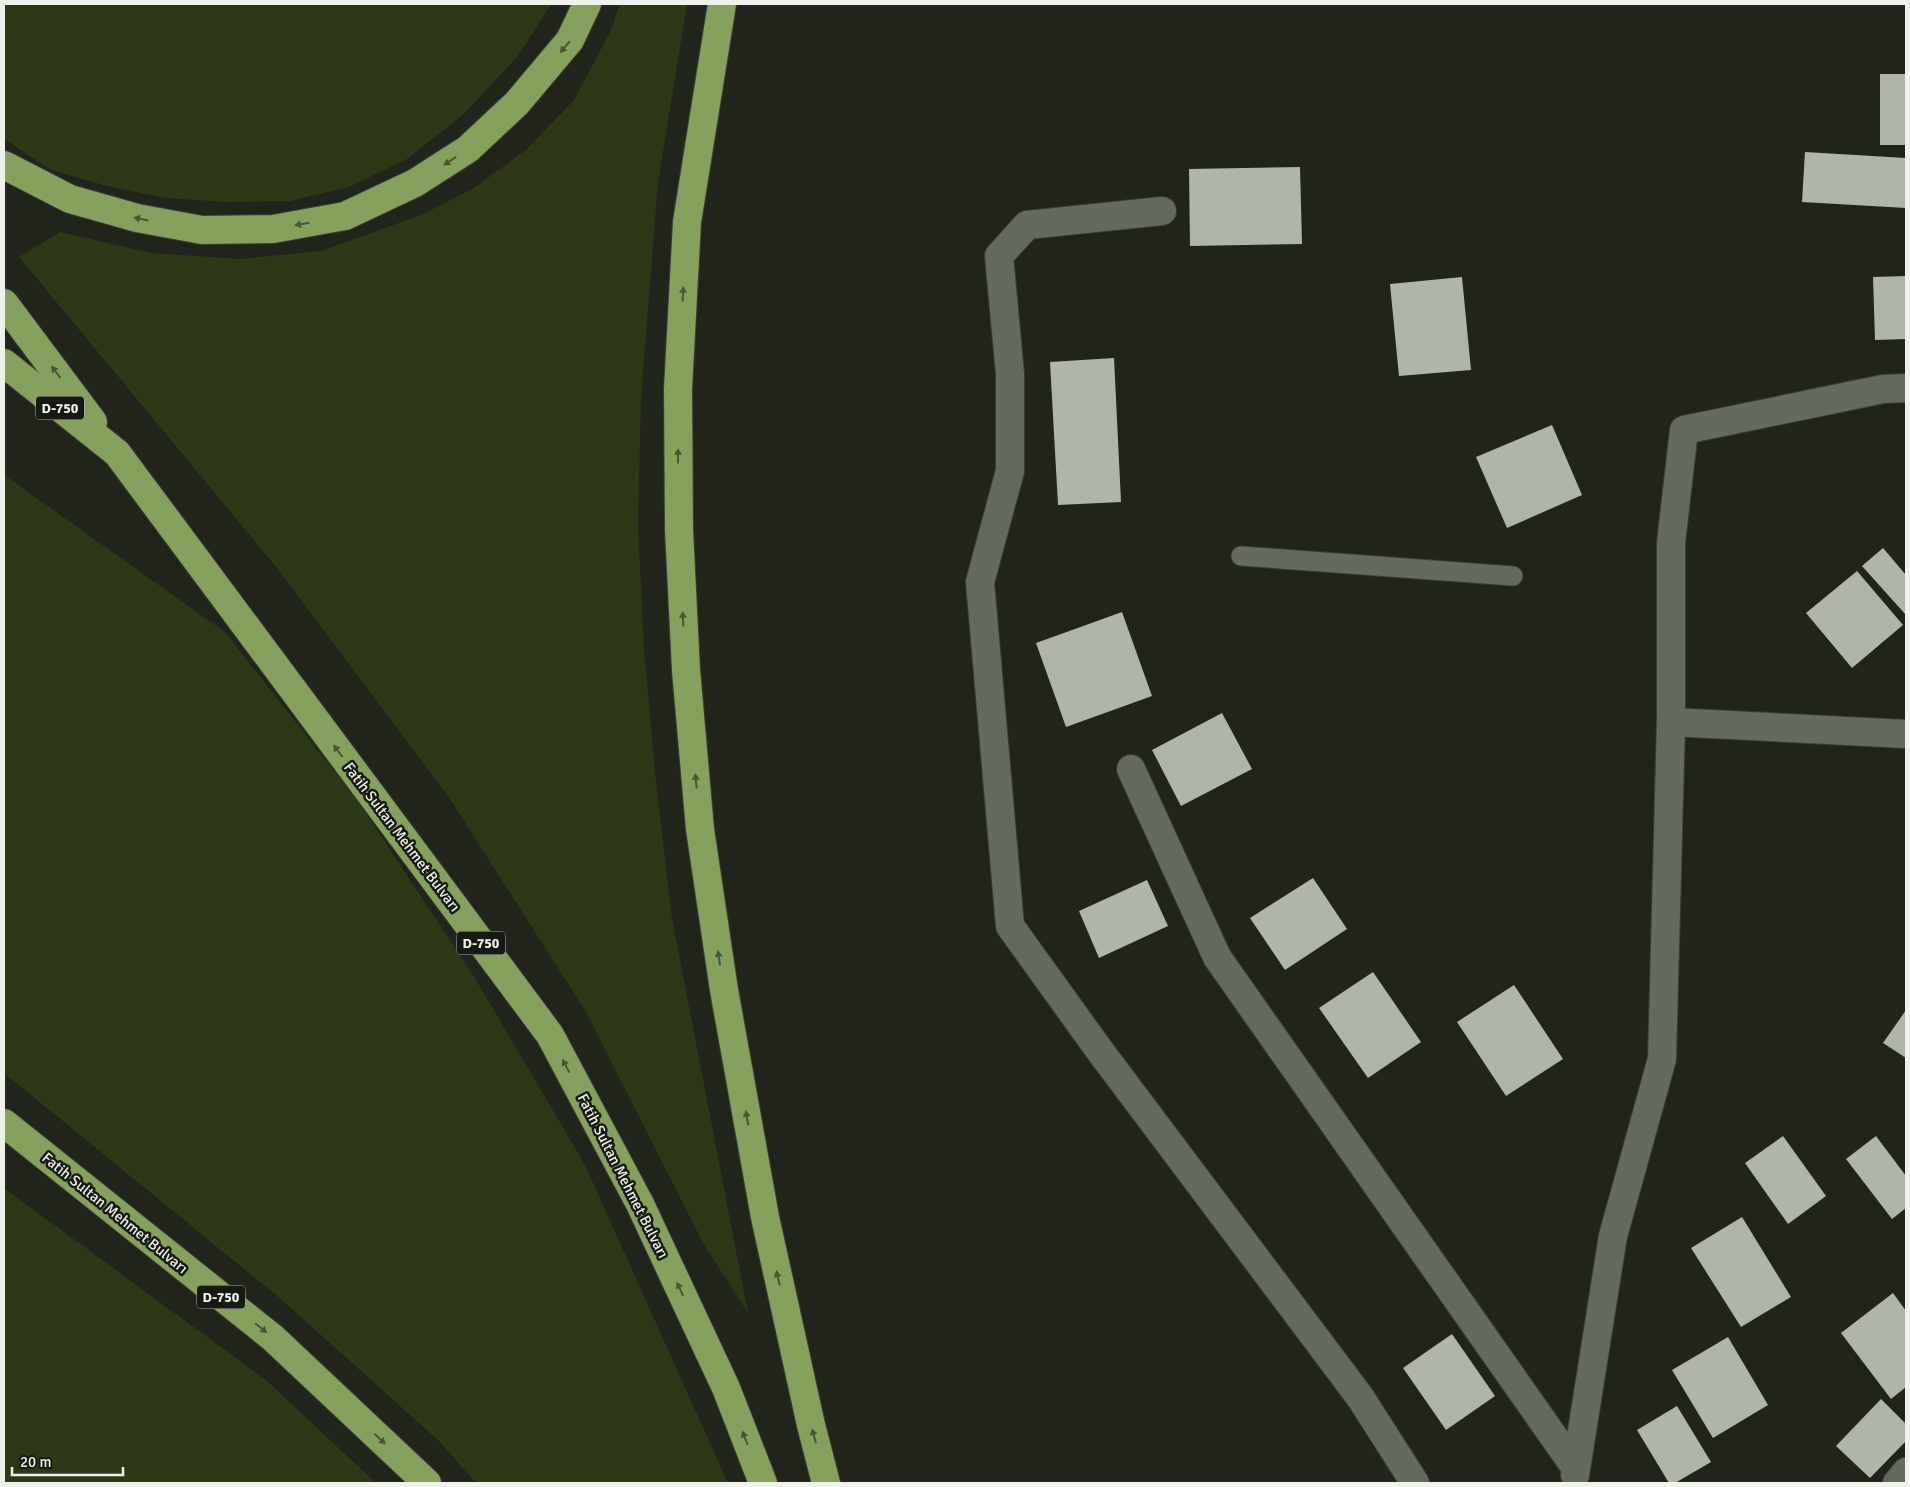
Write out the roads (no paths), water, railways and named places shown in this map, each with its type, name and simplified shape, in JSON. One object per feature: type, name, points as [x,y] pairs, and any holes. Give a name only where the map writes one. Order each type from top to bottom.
[{"type":"highway","points":[[4,165],[70,199],[136,218],[202,230],[273,229],[345,216],[415,183],[468,149],[517,103],[570,40],[587,4]]},
{"type":"highway","points":[[722,4],[687,222],[678,389],[679,530],[686,670],[700,829],[726,999],[764,1217],[826,1483]]},
{"type":"highway","points":[[4,303],[116,453]]},
{"type":"highway","name":"Fatih Sultan Mehmet Bulvarı","points":[[4,363],[116,453],[550,1035],[640,1204],[726,1388],[763,1483]]},
{"type":"highway","name":"Fatih Sultan Mehmet Bulvarı","points":[[4,1123],[273,1338],[427,1483]]},
{"type":"street","points":[[1162,210],[1027,225],[999,256],[1010,374],[1010,471],[980,582],[1010,926],[1100,1052],[1360,1397],[1415,1483]]},
{"type":"street","points":[[1575,1475],[1613,1236],[1662,1059],[1671,722],[1671,543],[1684,430],[1884,389],[1906,388]]},
{"type":"street","points":[[1671,722],[1906,734]]},
{"type":"street","points":[[1131,769],[1217,957],[1575,1475]]},
{"type":"street","points":[[1897,1483],[1906,1472]]},
{"type":"lane","points":[[1241,556],[1513,576]]}]
